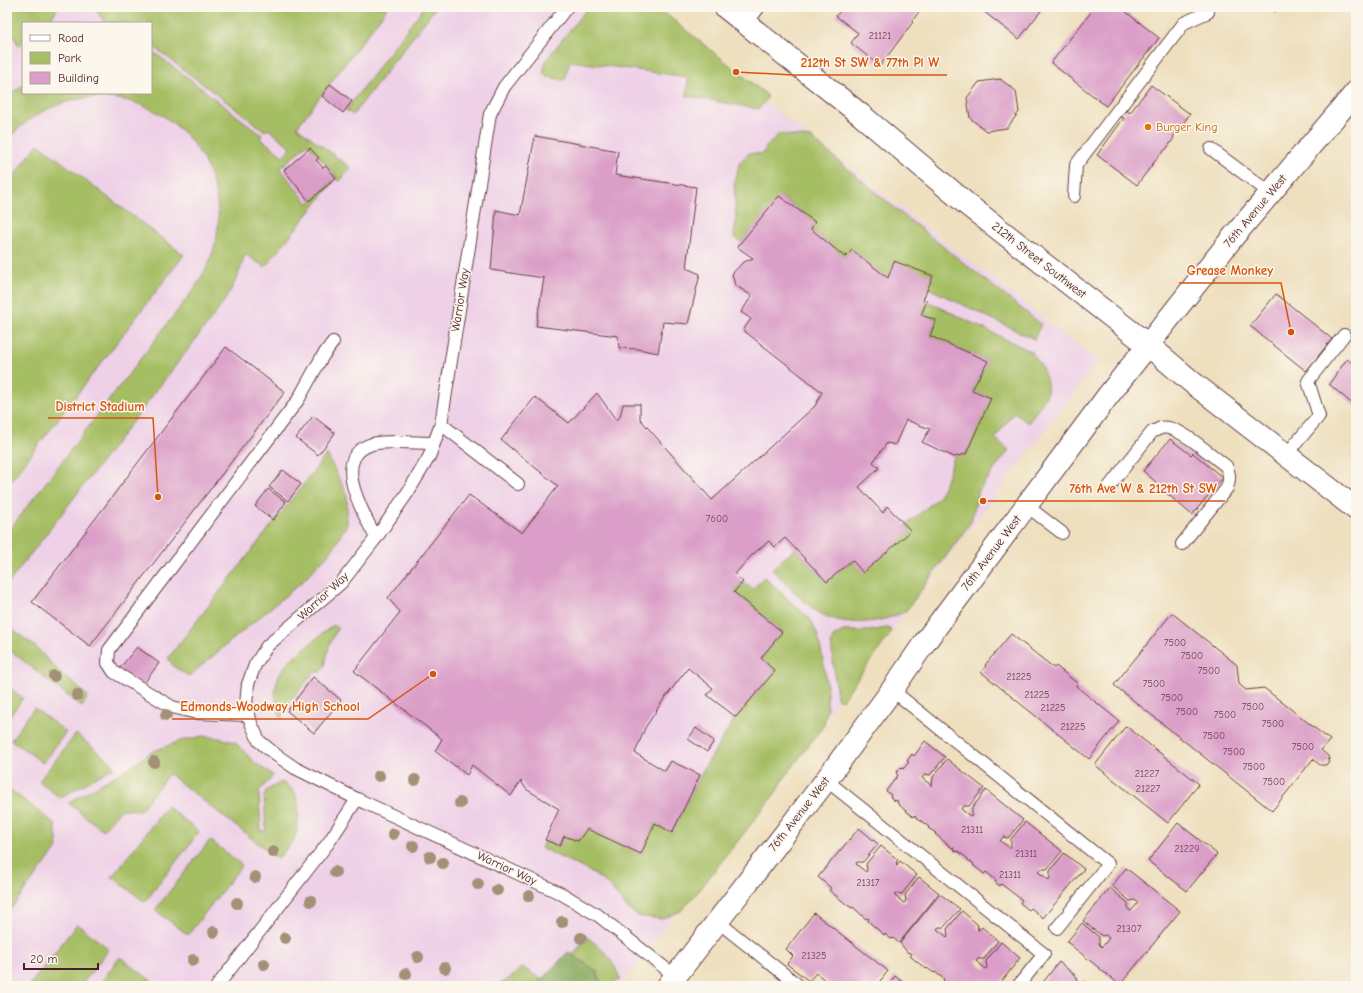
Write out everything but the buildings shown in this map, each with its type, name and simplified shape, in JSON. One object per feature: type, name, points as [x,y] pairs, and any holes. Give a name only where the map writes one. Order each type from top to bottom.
[{"type":"street","name":"212th Street Southwest","points":[[725,7],[753,15],[861,115],[969,206],[1356,509]]},
{"type":"street","name":"76th Avenue West","points":[[671,981],[826,780],[925,642],[1107,396],[1270,193],[1356,92]]},
{"type":"lane","name":"Warrior Way","points":[[567,7],[504,87],[490,114],[441,424],[429,457],[408,492],[376,538],[341,583],[268,646],[256,665],[248,684],[246,704],[251,723],[259,741],[295,768],[357,799],[562,894],[599,916],[671,981]]},
{"type":"lane","points":[[1074,196],[1076,166],[1184,23],[1208,12]]},
{"type":"lane","points":[[1211,148],[1270,193]]},
{"type":"lane","points":[[1286,455],[1319,416],[1308,381],[1344,335]]},
{"type":"lane","points":[[249,715],[197,713],[172,707],[114,672],[108,663],[110,650],[298,400],[322,357],[333,342]]},
{"type":"lane","points":[[441,424],[518,484]]},
{"type":"lane","points":[[1108,488],[1152,432],[1162,427],[1173,429],[1189,438],[1226,466],[1230,480],[1227,488],[1182,544]]},
{"type":"lane","points":[[376,538],[352,483],[350,469],[355,457],[371,444],[434,443]]},
{"type":"lane","points":[[1027,506],[1062,533]]},
{"type":"lane","points":[[892,690],[1108,864],[1057,928]]},
{"type":"lane","points":[[826,780],[1044,954],[1018,986]]},
{"type":"lane","points":[[217,986],[329,842],[357,799]]},
{"type":"lane","points":[[718,921],[799,986]]},
{"type":"shaded area","points":[[10,7],[644,7],[1098,361],[620,986],[7,986],[7,12]]},
{"type":"green space","points":[[7,7],[58,7],[51,19],[56,21],[55,22],[22,22],[22,44],[19,46],[7,26]]},
{"type":"green space","points":[[94,7],[388,7],[297,127],[351,168],[340,181],[336,179],[265,267],[245,254],[235,282],[219,309],[7,585],[7,533],[194,289],[214,250],[217,234],[218,210],[216,195],[204,161],[184,133],[159,113],[129,101],[97,97],[65,102],[35,116],[7,140],[7,96],[22,86],[22,94],[152,94],[152,51],[262,135],[260,138],[283,156],[291,147],[268,129],[265,131],[152,46],[152,22],[104,22]],"holes":[[[308,144],[337,177],[308,204],[280,168]]]},
{"type":"green space","points":[[424,7],[436,7],[353,115],[346,110]]},
{"type":"green space","points":[[588,7],[657,7],[767,95],[767,99],[758,109],[687,96],[688,77],[570,61],[565,79],[563,80],[547,77],[543,74],[546,60]]},
{"type":"green space","points":[[779,134],[811,138],[902,214],[1041,324],[1034,339],[928,288],[888,278],[852,250],[845,257],[811,229],[815,222],[780,196],[741,242],[734,237],[736,220],[734,182],[740,162],[749,153],[763,154],[766,147]]},
{"type":"green space","points":[[38,144],[184,255],[7,486],[7,185]]},
{"type":"green space","points":[[927,301],[1030,351],[1040,365],[1045,376],[1048,388],[1047,394],[1042,404],[1028,423],[1014,412],[995,438],[1009,450],[979,490],[971,522],[906,611],[895,616],[871,621],[858,622],[833,619],[812,608],[772,569],[795,549],[827,582],[852,560],[911,531],[906,525],[937,499],[944,487],[954,457],[966,454],[990,398],[972,390],[988,361],[930,336],[936,320],[921,315]]},
{"type":"green space","points":[[327,454],[347,495],[347,524],[333,549],[303,581],[189,676],[174,667],[168,658]]},
{"type":"green space","points":[[764,577],[811,620],[818,636],[827,687],[827,708],[824,725],[785,777],[777,791],[697,893],[681,911],[662,919],[638,916],[627,908],[608,884],[589,871],[541,848],[545,840],[560,846],[564,836],[587,829],[641,854],[655,823],[672,833],[700,775],[736,717],[775,671],[761,658],[782,631],[734,592],[743,582],[753,589]]},
{"type":"green space","points":[[7,625],[37,648],[52,665],[88,696],[82,707],[7,648]]},
{"type":"green space","points":[[333,625],[337,627],[337,629],[329,646],[325,666],[320,672],[314,672],[286,706],[281,718],[276,704],[275,690],[279,675],[289,661]]},
{"type":"green space","points":[[886,628],[890,629],[891,633],[842,700],[837,698],[831,643],[833,637],[843,631],[868,631]]},
{"type":"green space","points":[[7,686],[23,698],[7,720]]},
{"type":"green space","points":[[34,708],[66,732],[43,763],[11,740]]},
{"type":"green space","points":[[76,734],[113,764],[113,768],[60,798],[39,781]]},
{"type":"green space","points":[[203,736],[235,742],[255,763],[273,775],[259,791],[261,831],[266,831],[264,795],[267,790],[281,782],[289,786],[295,793],[297,797],[298,821],[295,837],[278,859],[169,774],[140,810],[121,809],[103,830],[68,803],[132,766],[151,752],[180,741]]},
{"type":"green space","points":[[7,787],[55,824],[58,847],[7,914]]},
{"type":"green space","points":[[167,806],[199,832],[145,902],[112,877]]},
{"type":"green space","points":[[210,840],[242,865],[188,935],[155,910]]},
{"type":"green space","points":[[77,924],[109,949],[81,986],[29,986]]},
{"type":"green space","points":[[587,937],[603,951],[615,967],[620,980],[614,982],[613,986],[601,986],[597,971],[573,955]]},
{"type":"green space","points":[[568,952],[597,971],[601,986],[535,986]]},
{"type":"green space","points":[[120,957],[153,982],[150,986],[98,986]]},
{"type":"green space","points":[[522,967],[541,979],[535,986],[492,986],[512,977]]},
{"type":"place","name":"212th St SW & 77th Pl W","points":[[736,72]]},
{"type":"place","name":"Burger King","points":[[1148,127]]},
{"type":"place","name":"Grease Monkey","points":[[1291,332]]},
{"type":"place","name":"District Stadium","points":[[158,497]]},
{"type":"place","name":"76th Ave W & 212th St SW","points":[[983,501]]},
{"type":"place","name":"Edmonds-Woodway High School","points":[[433,674]]}]
